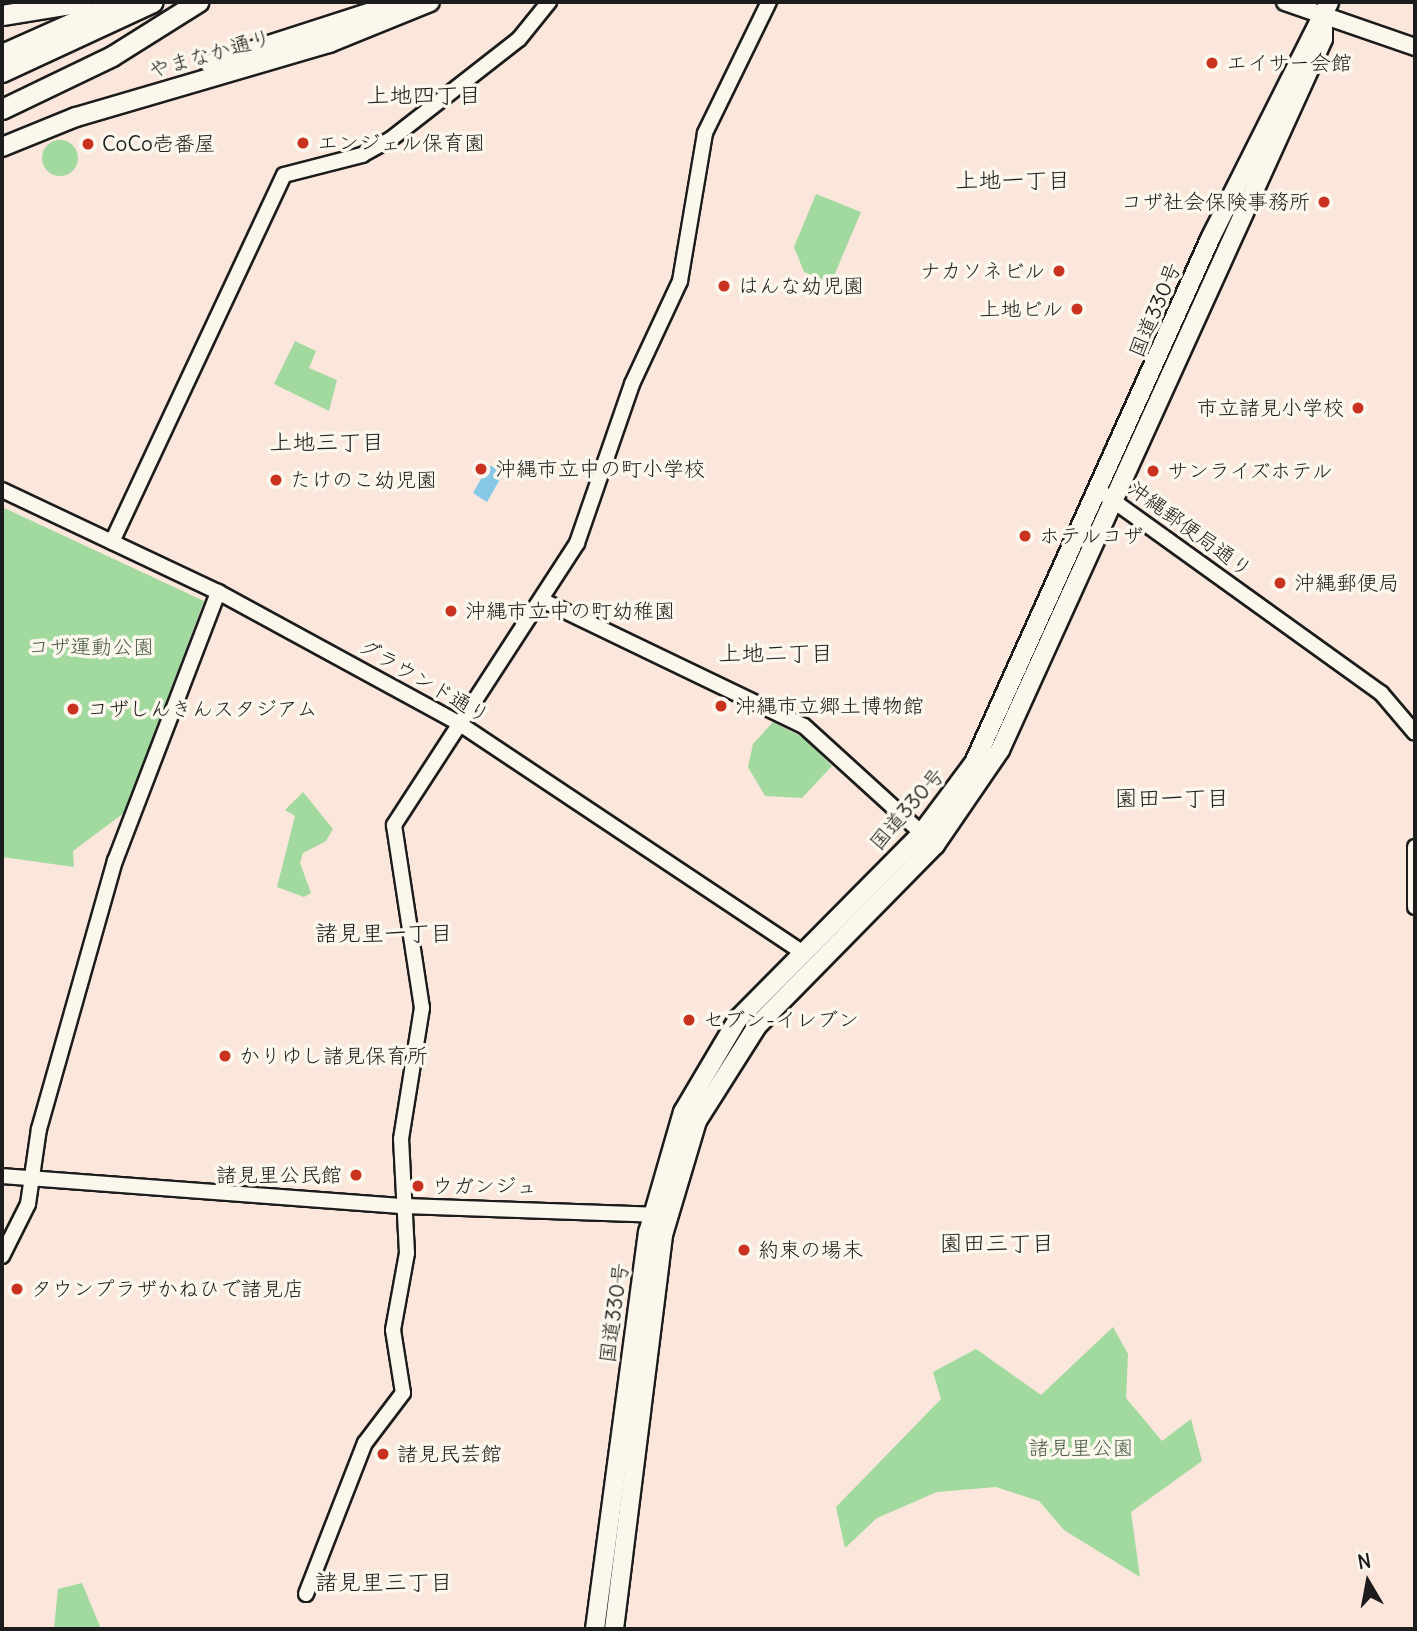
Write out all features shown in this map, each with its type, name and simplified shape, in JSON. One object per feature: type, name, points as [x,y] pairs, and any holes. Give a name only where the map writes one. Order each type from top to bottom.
[{"type":"highway","points":[[2,15],[82,2]]},
{"type":"highway","points":[[2,54],[120,2]]},
{"type":"highway","points":[[2,72],[153,2]]},
{"type":"highway","points":[[2,109],[112,56],[198,2]]},
{"type":"main road","name":"やまなか通り","points":[[2,135],[72,105],[325,31],[402,2]]},
{"type":"main road","name":"やまなか通り","points":[[2,148],[76,117],[360,32],[430,2]]},
{"type":"main road","points":[[1285,2],[1326,9],[1415,47]]},
{"type":"main road","name":"国道330号","points":[[614,1629],[659,1214],[689,1140],[734,1054],[928,839],[980,752],[1108,496],[1211,237],[1326,9]]},
{"type":"main road","name":"国道330号","points":[[595,1629],[667,1154],[700,1079],[738,1019],[801,951],[928,839]]},
{"type":"street","points":[[112,542],[284,175],[362,155],[391,139],[519,39],[550,2]]},
{"type":"street","points":[[306,1594],[365,1443],[403,1393],[393,1329],[407,1253],[401,1139],[422,1008],[394,825],[544,601],[577,543],[632,384],[680,281],[705,133],[769,2]]},
{"type":"street","name":"グラウンド通り","points":[[2,491],[218,592],[460,724],[801,951]]},
{"type":"street","name":"沖縄郵便局通り","points":[[1108,496],[1381,694],[1415,733]]},
{"type":"street","points":[[2,1256],[19,1227],[33,1181],[39,1129],[115,861],[218,592]]},
{"type":"street","points":[[544,601],[804,726],[928,839]]},
{"type":"street","points":[[1415,847],[1415,907]]},
{"type":"street","points":[[2,1176],[33,1181],[404,1206],[659,1214]]},
{"type":"green space","points":[[60,140],[73,145],[78,158],[73,171],[60,176],[47,171],[42,158],[47,145]]},
{"type":"green space","points":[[816,194],[861,212],[831,283],[804,272],[794,247]]},
{"type":"green space","points":[[295,341],[316,351],[309,368],[337,380],[329,411],[274,384]]},
{"type":"green space","name":"コザ運動公園","points":[[2,507],[204,601],[124,813],[73,851],[74,867],[2,857]]},
{"type":"green space","points":[[773,722],[804,738],[832,766],[802,798],[765,796],[748,767],[753,744]]},
{"type":"green space","points":[[303,792],[333,829],[326,841],[303,853],[300,863],[311,893],[304,897],[277,887],[295,816],[285,810]]},
{"type":"green space","name":"諸見里公園","points":[[1113,1327],[1128,1354],[1126,1398],[1162,1441],[1191,1419],[1202,1461],[1131,1512],[1140,1577],[1064,1530],[1039,1501],[996,1487],[937,1492],[877,1518],[845,1548],[836,1507],[941,1399],[933,1372],[976,1349],[1041,1395]]},
{"type":"green space","points":[[82,1583],[101,1629],[54,1629],[58,1589]]},
{"type":"water","points":[[489,465],[504,472],[487,502],[473,493]]},
{"type":"place","name":"エイサー会館","points":[[1212,63]]},
{"type":"place","name":"エンジェル保育園","points":[[303,143]]},
{"type":"place","name":"CoCo壱番屋","points":[[88,144]]},
{"type":"place","name":"コザ社会保険事務所","points":[[1324,202]]},
{"type":"place","name":"ナカソネビル","points":[[1059,271]]},
{"type":"place","name":"はんな幼児園","points":[[724,286]]},
{"type":"place","name":"上地ビル","points":[[1077,309]]},
{"type":"place","name":"市立諸見小学校","points":[[1358,408]]},
{"type":"place","name":"沖縄市立中の町小学校","points":[[481,469]]},
{"type":"place","name":"サンライズホテル","points":[[1153,471]]},
{"type":"place","name":"たけのこ幼児園","points":[[276,480]]},
{"type":"place","name":"ホテルコザ","points":[[1025,536]]},
{"type":"place","name":"沖縄郵便局","points":[[1280,583]]},
{"type":"place","name":"沖縄市立中の町幼稚園","points":[[451,611]]},
{"type":"place","name":"沖縄市立郷土博物館","points":[[721,706]]},
{"type":"place","name":"コザしんきんスタジアム","points":[[73,709]]},
{"type":"place","name":"セブン-イレブン","points":[[689,1020]]},
{"type":"place","name":"かりゆし諸見保育所","points":[[225,1056]]},
{"type":"place","name":"諸見里公民館","points":[[356,1175]]},
{"type":"place","name":"ウガンジュ","points":[[418,1186]]},
{"type":"place","name":"約束の場末","points":[[744,1250]]},
{"type":"place","name":"タウンプラザかねひで諸見店","points":[[17,1289]]},
{"type":"place","name":"諸見民芸館","points":[[383,1454]]},
{"type":"district","name":"上地四丁目","points":[[424,95]]},
{"type":"district","name":"上地一丁目","points":[[1013,180]]},
{"type":"district","name":"上地三丁目","points":[[327,442]]},
{"type":"district","name":"上地二丁目","points":[[776,653]]},
{"type":"district","name":"園田一丁目","points":[[1172,798]]},
{"type":"district","name":"諸見里一丁目","points":[[384,933]]},
{"type":"district","name":"園田三丁目","points":[[997,1243]]},
{"type":"district","name":"諸見里三丁目","points":[[384,1582]]}]
